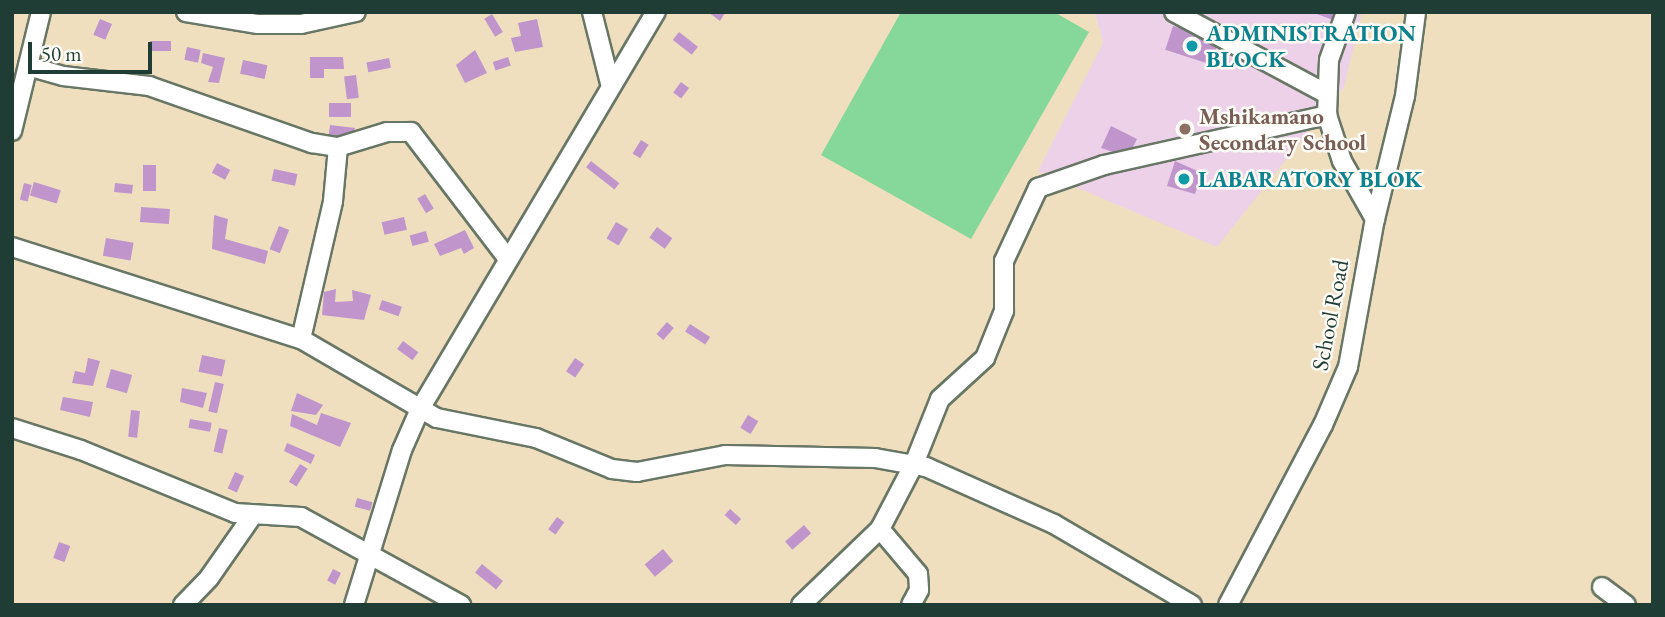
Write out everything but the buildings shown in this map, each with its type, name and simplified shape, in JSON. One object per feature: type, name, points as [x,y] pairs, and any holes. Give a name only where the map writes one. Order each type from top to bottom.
[{"type":"street","points":[[12,131],[23,59],[41,12]]},
{"type":"street","points":[[186,12],[258,24],[355,12]]},
{"type":"street","points":[[592,12],[610,83]]},
{"type":"street","points":[[354,605],[420,409],[610,83],[656,12]]},
{"type":"street","points":[[1174,12],[1327,94]]},
{"type":"street","points":[[1346,12],[1329,60],[1328,115],[1342,161],[1375,219]]},
{"type":"street","name":"School Road","points":[[1228,605],[1337,398],[1348,368],[1375,219],[1405,96],[1416,12]]},
{"type":"street","points":[[23,59],[64,76],[149,86],[312,143],[338,147],[395,131],[417,137],[508,259]]},
{"type":"street","points":[[801,605],[880,529],[915,464],[940,399],[979,367],[990,348],[1004,310],[1004,261],[1038,188],[1104,164],[1328,115]]},
{"type":"street","points":[[301,339],[333,201],[338,147]]},
{"type":"street","points":[[12,247],[301,339],[420,409],[448,421],[536,438],[619,471],[725,455],[875,458],[915,464],[1054,524],[1192,605]]},
{"type":"street","points":[[12,428],[81,450],[221,508],[253,515],[301,517],[461,605]]},
{"type":"street","points":[[183,605],[209,578],[253,515]]},
{"type":"street","points":[[880,529],[918,574],[919,590],[911,605]]},
{"type":"street","points":[[1602,587],[1626,605]]},
{"type":"shaded area","name":"Mshikamano Secondary School","points":[[1095,12],[1362,12],[1344,87],[1217,247],[1038,171],[1103,43]]},
{"type":"green space","points":[[901,12],[1054,12],[1089,32],[971,239],[821,155]]},
{"type":"place","name":"ADMINISTRATION BLOCK","points":[[1192,46]]},
{"type":"place","name":"Mshikamano Secondary School","points":[[1185,129]]},
{"type":"place","name":"LABARATORY BLOK","points":[[1184,179]]}]
